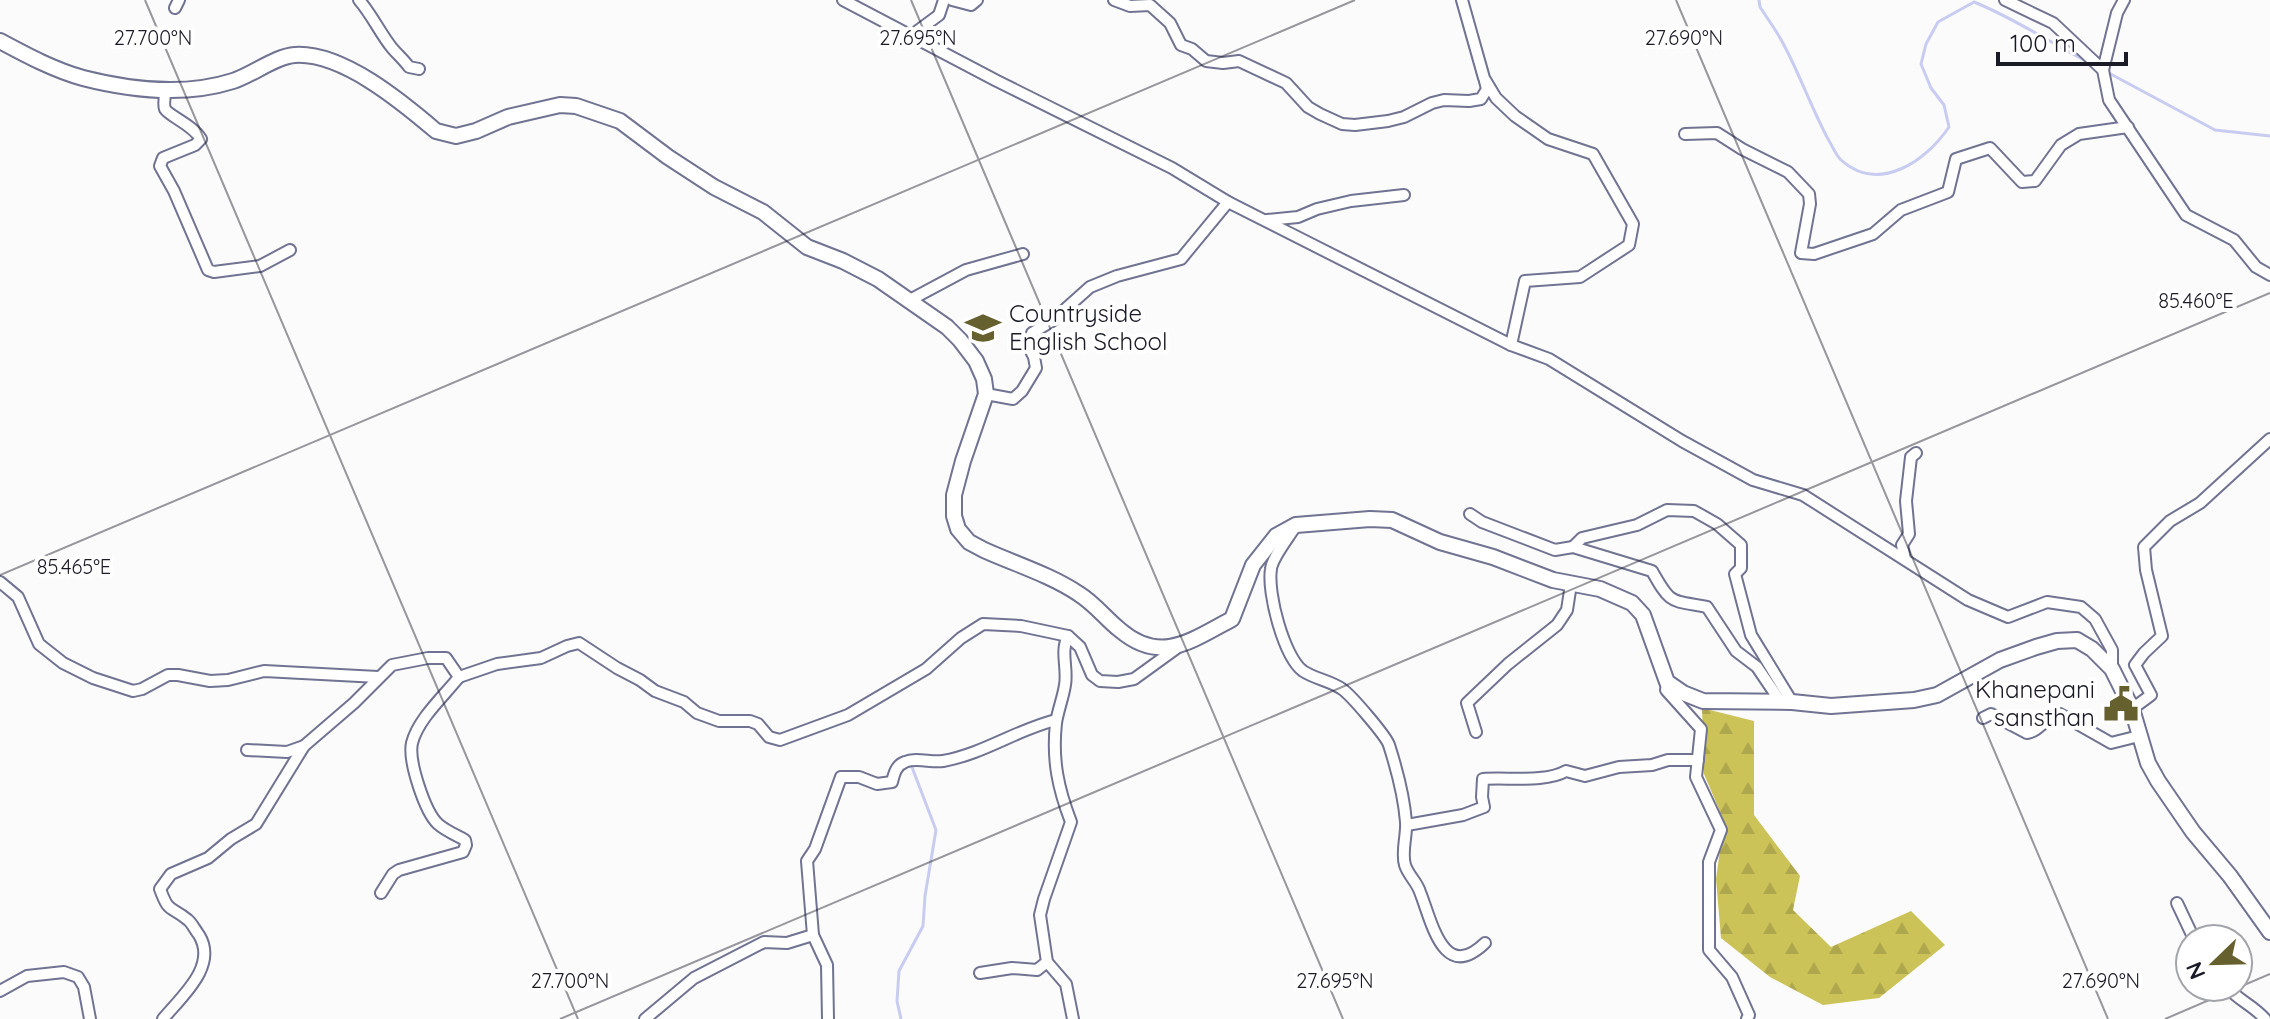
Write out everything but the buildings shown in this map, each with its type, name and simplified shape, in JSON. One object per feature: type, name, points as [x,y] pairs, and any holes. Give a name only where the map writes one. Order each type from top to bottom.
[{"type":"main road","points":[[0,41],[82,78],[122,86],[184,90],[232,81],[293,55],[317,57],[361,74],[436,131],[447,135],[476,131],[508,117],[560,105],[576,106],[620,121],[714,187],[763,212],[807,247],[854,267],[910,300],[947,327],[976,361],[984,379],[986,394],[954,495],[954,516],[958,529],[969,542],[1078,593],[1121,631],[1147,648],[1183,644],[1232,619],[1253,565],[1276,536],[1296,525],[1370,519],[1392,520],[1440,542],[1493,557],[1553,580],[1600,589],[1632,603],[1643,615],[1667,682],[1703,701],[1786,701],[1831,706],[1926,698],[2000,660],[2057,641],[2077,640],[2092,649],[2112,669],[2132,709],[2148,763],[2193,832],[2230,876],[2270,932]]},
{"type":"street","points":[[359,0],[393,49],[409,67],[419,69]]},
{"type":"street","points":[[843,0],[1172,168],[1228,202],[1511,345],[1549,359],[1682,441],[1753,480],[1803,495],[1968,600],[2008,617],[2047,602],[2081,607],[2095,619],[2112,650],[2112,669]]},
{"type":"street","points":[[912,35],[939,15],[944,0]]},
{"type":"street","points":[[952,0],[971,5],[977,0]]},
{"type":"street","points":[[1114,0],[1130,6],[1150,5],[1170,23],[1181,45],[1192,49],[1206,61],[1239,61],[1286,83],[1308,107],[1331,120],[1355,125],[1404,117],[1444,100],[1481,99],[1487,89],[1462,0]]},
{"type":"street","points":[[2005,0],[2053,23],[2103,70]]},
{"type":"street","points":[[2124,0],[2117,13],[2103,70],[2109,100],[2186,215],[2234,240],[2256,267],[2270,275]]},
{"type":"street","points":[[1484,78],[1496,98],[1537,132],[1548,139],[1593,154],[1633,224],[1629,245],[1580,277],[1525,281],[1511,345]]},
{"type":"street","points":[[166,89],[166,110],[200,135],[201,139],[195,145],[163,158],[160,166],[208,270],[214,272],[260,266],[290,250]]},
{"type":"street","points":[[1685,134],[1717,133],[1788,172],[1809,194],[1801,253],[1814,254],[1873,234],[1901,210],[1948,192],[1956,159],[1990,148],[2022,182],[2035,181],[2061,145],[2079,134],[2128,127]]},
{"type":"street","points":[[1265,220],[1298,217],[1351,201],[1404,195]]},
{"type":"street","points":[[986,394],[1013,399],[1022,391],[1036,368],[1030,349],[1032,333],[1052,321],[1090,287],[1117,276],[1181,259],[1228,202]]},
{"type":"street","points":[[910,300],[966,270],[1023,254]]},
{"type":"street","points":[[2132,709],[2151,695],[2135,665],[2162,636],[2146,570],[2144,547],[2170,521],[2200,503],[2270,439]]},
{"type":"street","points":[[1905,559],[1902,545],[1909,534],[1908,480],[1911,457],[1916,453]]},
{"type":"street","points":[[1573,547],[1582,538],[1637,525],[1667,510],[1694,511],[1717,524],[1741,545],[1741,568],[1735,574],[1751,635],[1786,701]]},
{"type":"street","points":[[1470,514],[1482,522],[1555,550],[1573,547],[1652,571],[1664,593],[1673,601],[1707,607],[1736,651],[1757,667],[1786,701]]},
{"type":"street","points":[[1296,525],[1271,566],[1272,602],[1283,638],[1301,670],[1342,689],[1387,740],[1401,788],[1407,825],[1405,865],[1418,886],[1443,948],[1460,957],[1473,953],[1485,943]]},
{"type":"street","points":[[0,582],[18,597],[39,644],[63,663],[93,678],[133,691],[168,675],[210,681],[264,671],[378,677]]},
{"type":"street","points":[[1476,732],[1467,703],[1508,664],[1557,625],[1567,610],[1571,584]]},
{"type":"street","points":[[381,893],[399,870],[463,852],[465,840],[439,825],[430,814],[418,782],[412,743],[424,719],[459,677],[497,664],[541,658],[579,643],[655,691],[684,702],[697,713],[719,721],[750,721],[758,724],[769,737],[780,740],[848,715],[926,669],[961,638],[983,624],[1021,626],[1068,636],[1080,647],[1092,675],[1100,681],[1134,679],[1183,644]]},
{"type":"street","points":[[1068,636],[1063,645],[1066,683],[1056,720],[1055,753],[1059,792],[1071,822],[1040,915],[1047,962],[1066,984],[1073,1019]]},
{"type":"street","points":[[163,1019],[195,980],[205,962],[204,943],[190,921],[166,906],[160,889],[171,874],[208,858],[256,824],[304,746],[392,665],[446,658],[459,677]]},
{"type":"street","points":[[1667,682],[1666,690],[1701,729],[1696,777],[1721,830],[1709,862],[1709,950],[1732,977],[1749,1015],[1747,1019]]},
{"type":"street","points":[[1983,718],[1991,714],[2027,733],[2033,732],[2053,715],[2060,714],[2111,743],[2139,736]]},
{"type":"street","points":[[828,1019],[827,965],[813,935],[807,861],[815,849],[841,777],[859,777],[877,784],[892,782],[896,768],[906,761],[942,761],[1056,720]]},
{"type":"street","points":[[247,750],[287,752],[304,746]]},
{"type":"street","points":[[1407,825],[1463,815],[1484,807],[1483,779],[1546,778],[1566,771],[1585,776],[1619,767],[1652,765],[1668,760],[1698,760]]},
{"type":"street","points":[[2177,903],[2186,923]]},
{"type":"street","points":[[645,1019],[694,978],[764,942],[787,943],[813,935]]},
{"type":"street","points":[[980,973],[1012,968],[1037,970],[1047,962]]},
{"type":"street","points":[[0,991],[27,976],[64,972],[78,977],[84,987],[90,1019]]},
{"type":"street","points":[[2246,1003],[2265,1019]]},
{"type":"green space","points":[[1702,708],[1754,721],[1754,815],[1800,876],[1793,910],[1831,947],[1911,911],[1945,945],[1879,998],[1823,1005],[1770,977],[1721,938],[1716,879],[1724,821],[1704,774]]},
{"type":"waterway","points":[[1759,0],[1837,155],[1856,170],[1871,174],[1901,169],[1915,161],[1949,127],[1944,105],[1931,88],[1921,64],[1926,44],[1938,22],[1974,2],[2088,62]]},
{"type":"waterway","points":[[2105,71],[2215,130],[2270,136]]},
{"type":"waterway","points":[[901,1019],[897,1001],[899,971],[923,926],[936,830],[910,762]]},
{"type":"place","name":"Countryside English School","points":[[983,328]]},
{"type":"place","name":"Khanepani sansthan","points":[[2121,704]]}]
